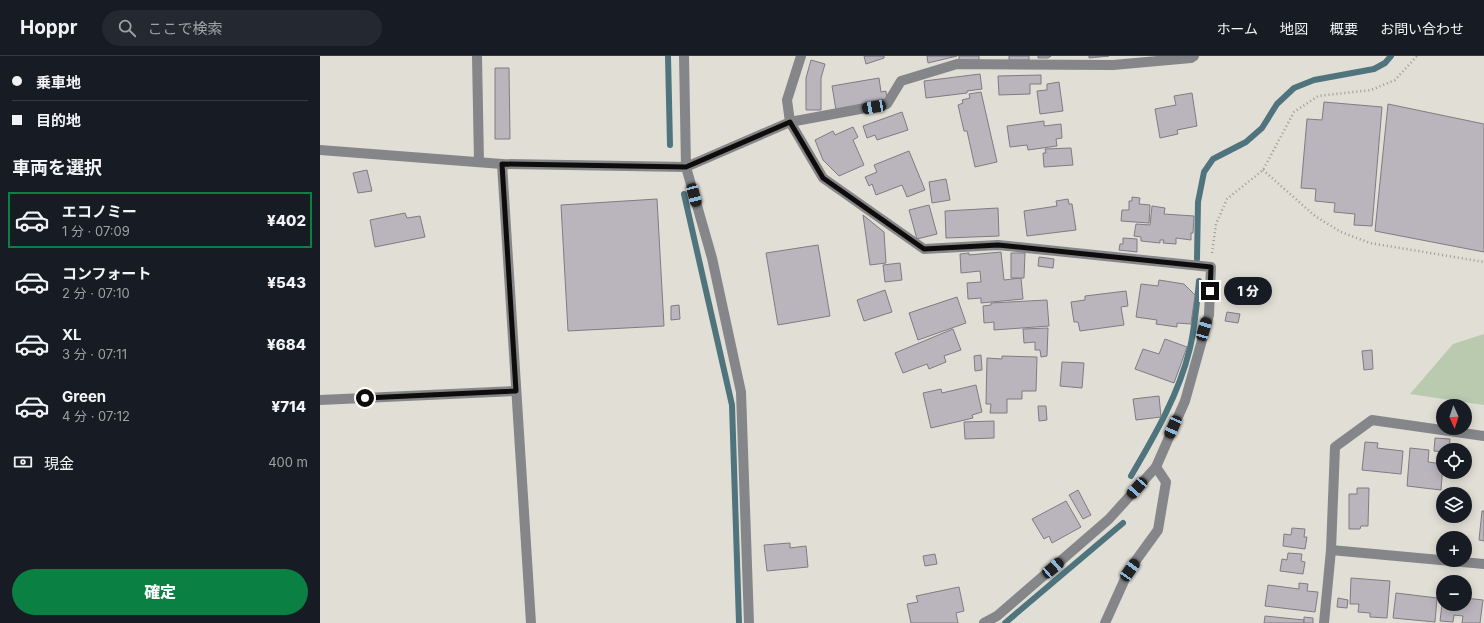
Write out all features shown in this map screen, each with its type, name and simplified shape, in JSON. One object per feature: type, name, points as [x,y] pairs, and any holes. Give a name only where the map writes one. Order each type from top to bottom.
[{"type":"street","points":[[477,56],[479,162]]},
{"type":"street","points":[[684,56],[686,167],[712,258],[741,392],[749,623]]},
{"type":"street","points":[[801,56],[787,100],[790,122],[823,178],[924,249],[998,245],[1211,267],[1208,315],[1185,401],[1156,467],[1109,519],[997,616],[984,623]]},
{"type":"street","points":[[320,150],[502,164],[686,167],[790,122],[887,104],[901,81],[958,64],[1113,65],[1191,58],[1194,56]]},
{"type":"street","points":[[502,164],[531,623]]},
{"type":"street","points":[[320,400],[516,391]]},
{"type":"street","points":[[1324,623],[1331,550],[1335,447],[1372,420],[1484,436]]},
{"type":"street","points":[[1105,623],[1130,570],[1158,530],[1166,482],[1156,467]]},
{"type":"street","points":[[1331,550],[1484,564]]},
{"type":"path","points":[[1211,267],[1216,224],[1227,199],[1263,170],[1294,112],[1318,96],[1371,90],[1395,80],[1417,56]]},
{"type":"path","points":[[1263,170],[1315,216],[1341,232],[1370,243],[1484,262]]},
{"type":"green space","points":[[1484,334],[1484,405],[1472,403],[1472,399],[1444,399],[1410,394],[1453,344]]},
{"type":"building","points":[[864,56],[884,56],[884,58],[866,64]]},
{"type":"building","points":[[927,56],[957,56],[928,63]]},
{"type":"building","points":[[959,56],[979,56],[979,62],[959,64]]},
{"type":"building","points":[[1009,56],[1029,56],[1029,60],[1009,60]]},
{"type":"building","points":[[1038,56],[1051,56],[1048,58],[1038,58]]},
{"type":"building","points":[[1089,56],[1109,56],[1089,58]]},
{"type":"building","points":[[811,60],[825,64],[821,78],[821,110],[806,110],[806,78]]},
{"type":"building","points":[[495,68],[509,68],[510,139],[495,139]]},
{"type":"building","points":[[980,74],[982,89],[967,91],[967,93],[926,98],[924,81]]},
{"type":"building","points":[[1041,75],[1041,84],[1030,84],[1030,94],[999,95],[998,76]]},
{"type":"building","points":[[879,78],[881,92],[886,91],[887,99],[867,102],[868,107],[836,110],[832,86]]},
{"type":"building","points":[[1059,82],[1063,111],[1040,114],[1037,91],[1047,90],[1047,84]]},
{"type":"building","points":[[981,92],[997,162],[975,167],[967,131],[964,131],[958,105],[963,103],[962,100],[970,98],[969,94]]},
{"type":"building","points":[[1192,93],[1197,126],[1177,130],[1178,134],[1160,138],[1155,109],[1176,105],[1174,96]]},
{"type":"building","points":[[1324,102],[1382,107],[1372,226],[1354,225],[1355,214],[1334,212],[1335,203],[1315,201],[1316,189],[1301,188],[1307,119],[1322,120]]},
{"type":"building","points":[[1388,104],[1484,124],[1484,252],[1375,231]]},
{"type":"building","points":[[902,112],[908,130],[877,140],[875,135],[867,138],[863,126]]},
{"type":"building","points":[[1044,121],[1044,126],[1061,124],[1062,138],[1056,139],[1057,146],[1028,150],[1027,145],[1010,147],[1007,126]]},
{"type":"building","points":[[853,127],[858,137],[853,140],[864,165],[839,176],[823,160],[815,140],[833,131],[835,135]]},
{"type":"building","points":[[1071,148],[1073,165],[1044,167],[1043,153],[1046,153],[1045,149]]},
{"type":"building","points":[[909,151],[925,190],[907,197],[902,185],[876,195],[872,184],[869,186],[865,177],[877,172],[874,165]]},
{"type":"building","points":[[367,170],[372,191],[358,193],[353,173]]},
{"type":"building","points":[[946,179],[950,200],[932,203],[929,182]]},
{"type":"building","points":[[1132,197],[1140,198],[1139,204],[1150,205],[1149,223],[1121,221],[1122,210],[1129,210],[1129,201],[1132,201]]},
{"type":"building","points":[[657,199],[664,326],[568,331],[561,205]]},
{"type":"building","points":[[1068,199],[1069,204],[1072,204],[1076,230],[1027,236],[1024,211],[1057,206],[1056,201]]},
{"type":"building","points":[[929,205],[937,234],[917,239],[909,210]]},
{"type":"building","points":[[1152,206],[1165,208],[1164,214],[1194,216],[1191,240],[1176,238],[1176,244],[1163,243],[1164,240],[1160,240],[1160,243],[1141,241],[1141,237],[1134,236],[1136,224],[1150,225]]},
{"type":"building","points":[[998,208],[999,236],[946,238],[945,211]]},
{"type":"building","points":[[405,213],[407,218],[420,216],[425,237],[375,247],[370,220]]},
{"type":"building","points":[[863,215],[884,232],[886,263],[870,265]]},
{"type":"building","points":[[1123,238],[1137,239],[1137,252],[1119,250],[1120,244],[1123,244]]},
{"type":"building","points":[[818,245],[830,316],[778,325],[766,253]]},
{"type":"building","points":[[1001,252],[1004,280],[1021,278],[1023,299],[981,303],[981,298],[968,299],[967,283],[981,282],[980,271],[961,273],[960,254],[969,253],[969,255]]},
{"type":"building","points":[[1011,253],[1025,253],[1024,278],[1011,278]]},
{"type":"building","points":[[1039,257],[1054,259],[1053,268],[1038,266]]},
{"type":"building","points":[[900,263],[902,280],[885,282],[883,265]]},
{"type":"building","points":[[1159,280],[1184,284],[1195,295],[1191,324],[1177,323],[1177,327],[1156,324],[1157,320],[1136,317],[1141,284],[1158,286]]},
{"type":"building","points":[[885,290],[892,312],[864,321],[857,300]]},
{"type":"building","points":[[1126,291],[1128,306],[1121,307],[1124,325],[1080,331],[1078,322],[1074,322],[1071,302],[1085,300],[1085,296]]},
{"type":"building","points":[[957,297],[966,323],[918,340],[909,313]]},
{"type":"building","points":[[1047,300],[1049,326],[994,330],[994,322],[984,323],[983,306],[991,305],[991,303]]},
{"type":"building","points":[[679,305],[680,319],[671,320],[671,306]]},
{"type":"building","points":[[1227,312],[1240,314],[1238,323],[1225,321]]},
{"type":"building","points":[[1048,328],[1047,356],[1041,357],[1040,350],[1035,350],[1035,342],[1024,343],[1023,329]]},
{"type":"building","points":[[953,329],[961,350],[944,356],[946,362],[929,369],[927,364],[903,373],[895,353]]},
{"type":"building","points":[[1165,339],[1187,347],[1174,383],[1135,369],[1143,349],[1159,354]]},
{"type":"building","points":[[1372,350],[1373,369],[1364,370],[1362,351]]},
{"type":"building","points":[[981,355],[982,370],[975,371],[974,356]]},
{"type":"building","points":[[1002,356],[1037,357],[1036,391],[1022,391],[1022,399],[1007,399],[1007,413],[990,413],[991,404],[986,404],[987,358],[1002,359]]},
{"type":"building","points":[[1062,362],[1084,363],[1082,388],[1060,386]]},
{"type":"building","points":[[976,385],[982,412],[972,415],[973,418],[931,428],[923,393],[941,389],[942,393]]},
{"type":"building","points":[[1159,396],[1161,417],[1136,420],[1133,399]]},
{"type":"building","points":[[1038,406],[1046,406],[1047,420],[1039,421]]},
{"type":"building","points":[[994,421],[994,438],[965,439],[964,422]]},
{"type":"building","points":[[1435,438],[1450,439],[1450,443],[1436,443],[1436,451],[1434,451]]},
{"type":"building","points":[[1365,442],[1378,443],[1377,448],[1403,451],[1401,474],[1362,470]]},
{"type":"building","points":[[1410,448],[1429,450],[1428,462],[1436,463],[1436,479],[1442,479],[1441,487],[1436,487],[1436,489],[1407,486]]},
{"type":"building","points":[[1357,488],[1369,488],[1368,526],[1361,526],[1360,529],[1349,529],[1349,494],[1357,494]]},
{"type":"building","points":[[1078,490],[1091,515],[1083,519],[1069,495]]},
{"type":"building","points":[[1066,501],[1081,527],[1052,543],[1049,536],[1044,539],[1032,519]]},
{"type":"building","points":[[1482,511],[1484,511],[1484,541],[1479,540]]},
{"type":"building","points":[[1292,528],[1305,529],[1304,537],[1307,537],[1305,549],[1283,546],[1284,534],[1291,535]]},
{"type":"building","points":[[790,543],[790,548],[806,546],[808,567],[767,571],[764,545]]},
{"type":"building","points":[[1288,553],[1302,554],[1301,561],[1305,562],[1303,574],[1280,571],[1282,559],[1287,560]]},
{"type":"building","points":[[935,554],[937,564],[925,566],[923,556]]},
{"type":"building","points":[[1351,578],[1390,581],[1387,618],[1370,617],[1370,613],[1358,612],[1359,604],[1350,604]]},
{"type":"building","points":[[1299,583],[1308,584],[1307,591],[1318,592],[1315,612],[1265,606],[1268,585],[1299,589]]},
{"type":"building","points":[[959,587],[964,611],[956,613],[958,623],[911,623],[907,604],[918,602],[916,596]]},
{"type":"building","points":[[1396,593],[1436,598],[1435,622],[1393,618]]},
{"type":"building","points":[[1338,598],[1348,600],[1347,608],[1337,607]]},
{"type":"building","points":[[1472,599],[1483,600],[1480,623],[1462,623],[1463,616],[1454,615],[1453,622],[1440,621],[1441,611],[1472,611]]},
{"type":"building","points":[[1265,616],[1304,620],[1304,623],[1264,623]]},
{"type":"building","points":[[1304,617],[1313,618],[1313,623],[1304,623]]},
{"type":"waterway","points":[[668,56],[670,145]]},
{"type":"waterway","points":[[1197,259],[1198,202],[1204,172],[1213,159],[1246,142],[1262,128],[1277,104],[1294,88],[1314,80],[1374,69],[1385,63],[1391,56]]},
{"type":"waterway","points":[[684,194],[732,405],[739,623]]},
{"type":"waterway","points":[[1131,476],[1157,430],[1180,382],[1192,340],[1199,281]]},
{"type":"waterway","points":[[1005,623],[1123,523]]},
{"type":"route","points":[[365,398],[516,391],[502,164],[686,167],[790,122],[823,178],[924,249],[998,245],[1211,267],[1210,291]]}]
